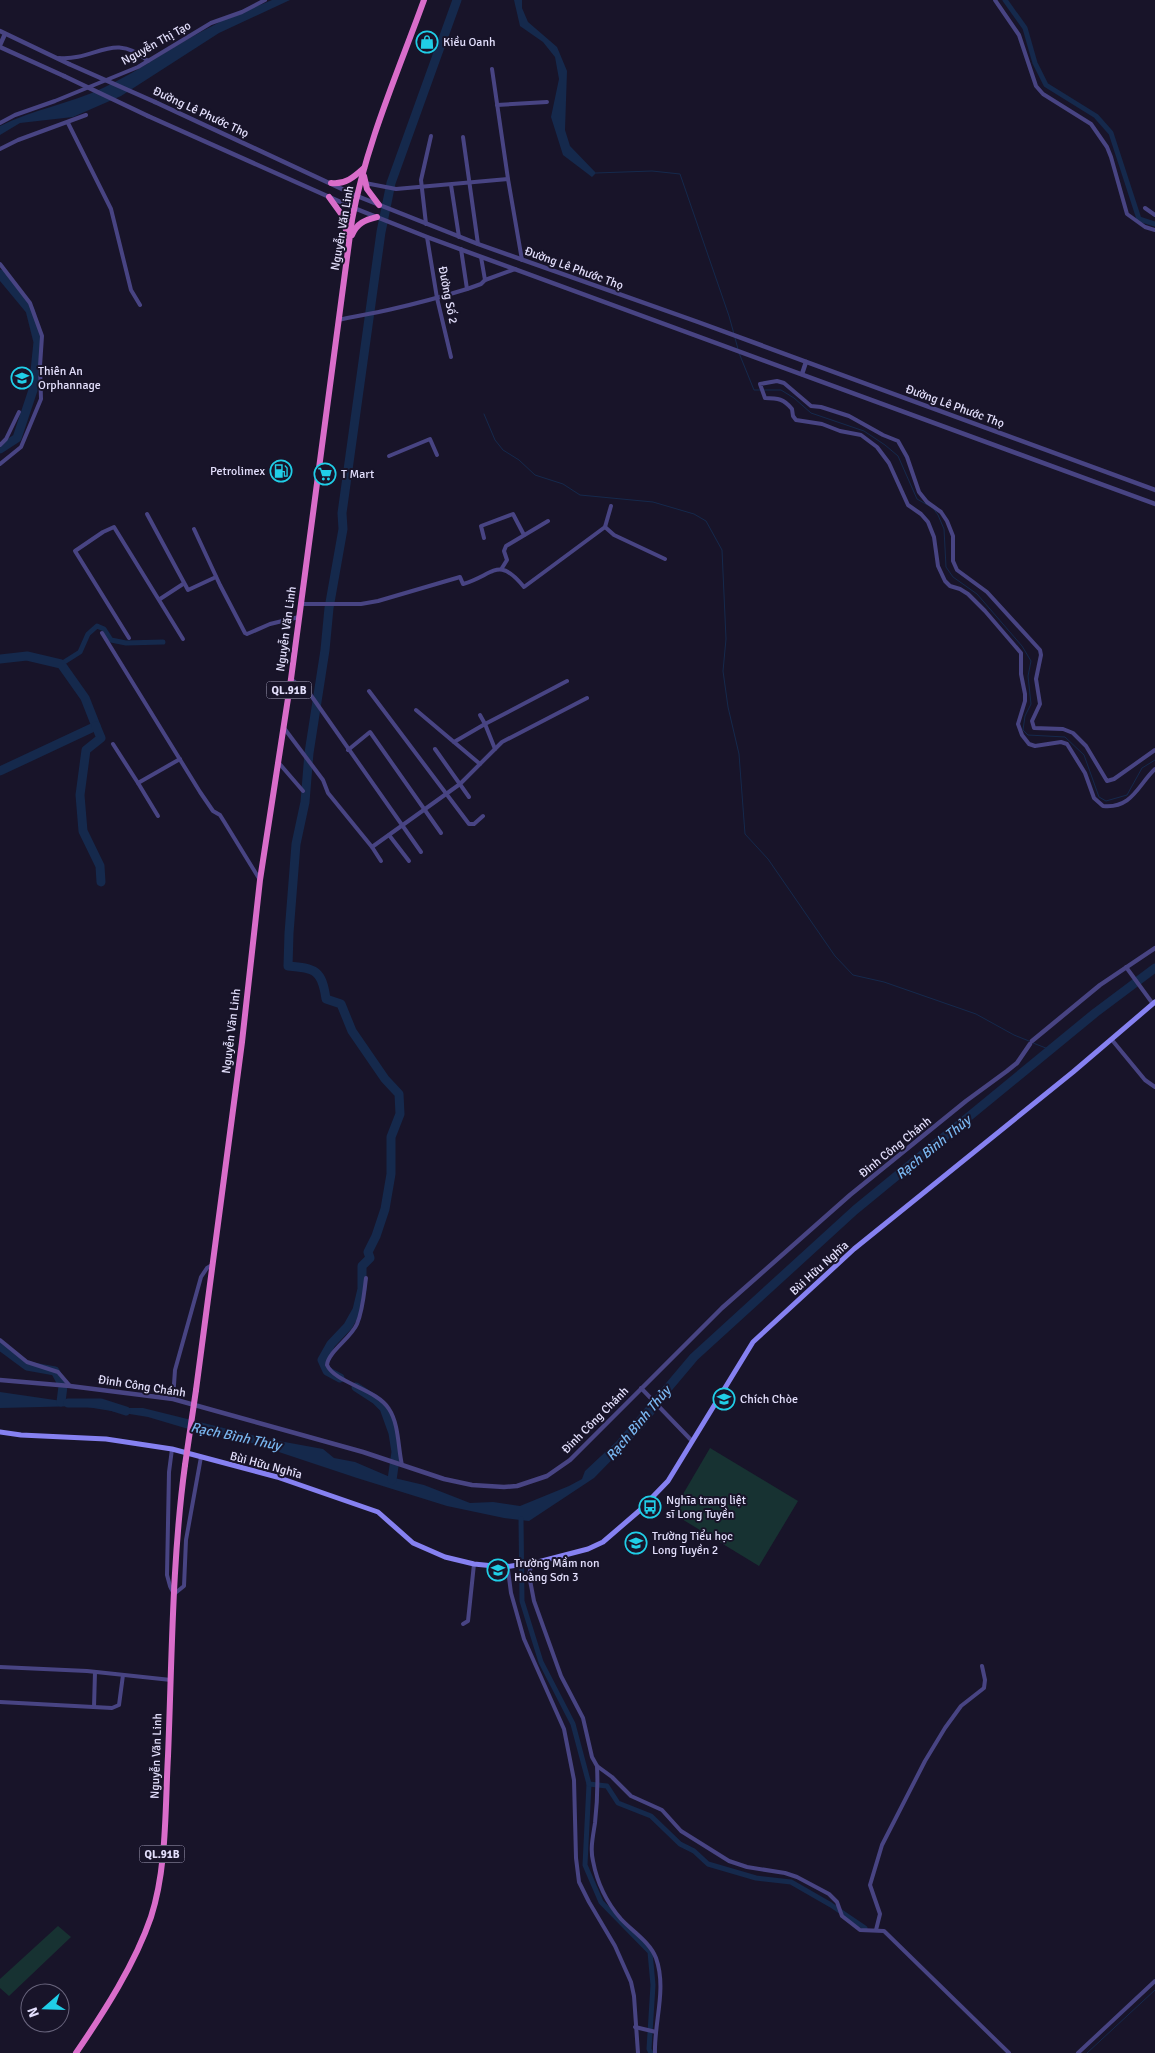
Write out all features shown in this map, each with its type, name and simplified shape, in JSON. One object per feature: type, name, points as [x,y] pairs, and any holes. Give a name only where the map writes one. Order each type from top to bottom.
[{"type":"highway","name":"Nguyễn Văn Linh","points":[[76,2053],[135,1956],[151,1917],[160,1876],[165,1819],[174,1594],[185,1465],[242,1042],[260,880],[299,617],[349,240],[354,208],[363,183],[364,168],[424,0]]},
{"type":"highway","points":[[331,183],[339,184],[348,181],[364,168]]},
{"type":"highway","points":[[363,183],[371,197],[379,205]]},
{"type":"highway","points":[[329,197],[342,216],[349,240]]},
{"type":"highway","points":[[349,240],[359,224],[366,220],[377,218]]},
{"type":"main road","name":"Bùi Hữu Nghĩa","points":[[0,1432],[21,1435],[106,1439],[172,1449],[290,1480],[378,1512],[413,1543],[446,1557],[474,1564],[507,1566],[538,1562],[588,1549],[602,1542],[658,1493],[668,1481],[753,1342],[854,1249],[1112,1040],[1154,1003]]},
{"type":"street","name":"Nguyễn Thị Tạo","points":[[0,123],[15,115],[138,67],[211,23],[242,12],[265,0]]},
{"type":"street","points":[[995,0],[1019,35],[1032,76],[1039,91],[1088,121],[1107,147],[1127,214],[1155,230]]},
{"type":"street","points":[[0,46],[3,32]]},
{"type":"street","name":"Đường Lê Phước Thọ","points":[[3,32],[55,58],[155,102],[357,196],[426,224],[1155,490]]},
{"type":"street","name":"Đường Lê Phước Thọ","points":[[0,46],[148,116],[377,218],[1155,504]]},
{"type":"street","points":[[55,58],[74,58],[117,47],[133,50],[148,61]]},
{"type":"street","points":[[492,69],[522,260]]},
{"type":"street","points":[[497,105],[547,102]]},
{"type":"street","points":[[0,149],[18,140],[86,115]]},
{"type":"street","points":[[68,123],[110,209],[124,254],[131,290],[140,306]]},
{"type":"street","points":[[426,224],[421,180],[431,136]]},
{"type":"street","points":[[463,137],[478,244]]},
{"type":"street","points":[[363,183],[396,189],[469,184],[508,179]]},
{"type":"street","points":[[451,185],[459,237]]},
{"type":"street","points":[[1145,208],[1155,215]]},
{"type":"street","name":"Đường Số 2","points":[[427,237],[451,357]]},
{"type":"street","points":[[461,249],[467,288]]},
{"type":"street","points":[[481,257],[484,280]]},
{"type":"street","points":[[0,264],[30,303],[42,336],[40,366],[41,399],[21,447],[0,464]]},
{"type":"street","points":[[542,279],[546,269]]},
{"type":"street","points":[[338,320],[438,298],[481,284],[484,280],[515,270]]},
{"type":"street","points":[[802,374],[806,362]]},
{"type":"street","points":[[1155,750],[1107,782],[1086,746],[1073,733],[1063,729],[1034,728],[1032,721],[1040,704],[1036,680],[1041,654],[1040,650],[981,586],[957,570],[953,561],[953,536],[947,520],[919,492],[900,443],[849,416],[821,407],[810,406],[784,383],[760,384],[765,398],[779,398],[786,402],[792,410],[792,416],[796,420],[822,424],[840,431],[861,434],[883,454],[893,470],[908,505],[921,514],[928,522],[934,537],[937,563],[943,579],[950,586],[968,594],[973,601],[986,611],[1021,653],[1021,672],[1025,701],[1018,724],[1026,742],[1035,746],[1061,742],[1067,744],[1085,773],[1094,798],[1103,806],[1115,805],[1133,797],[1155,769]]},
{"type":"street","points":[[0,445],[6,439],[19,412]]},
{"type":"street","points":[[389,456],[430,439],[437,455]]},
{"type":"street","points":[[300,604],[361,604],[378,601],[460,577],[464,584],[502,568],[510,572],[524,587],[605,527],[611,506]]},
{"type":"street","points":[[147,514],[183,584],[188,590],[216,578]]},
{"type":"street","points":[[484,538],[481,526],[513,514],[524,535]]},
{"type":"street","points":[[502,568],[507,560],[504,551],[506,546],[548,521]]},
{"type":"street","points":[[129,638],[76,551],[103,532],[114,527],[184,639]]},
{"type":"street","points":[[605,527],[614,536],[666,559]]},
{"type":"street","points":[[194,529],[216,578],[245,634],[299,617]]},
{"type":"street","points":[[160,599],[183,584]]},
{"type":"street","points":[[102,633],[212,811],[220,815],[226,823],[260,880]]},
{"type":"street","points":[[290,679],[310,694],[422,852]]},
{"type":"street","points":[[454,742],[567,681]]},
{"type":"street","points":[[369,691],[471,825],[483,816]]},
{"type":"street","points":[[372,847],[460,784],[506,739],[587,698]]},
{"type":"street","points":[[416,710],[480,764]]},
{"type":"street","points":[[480,715],[495,749]]},
{"type":"street","points":[[283,726],[323,780],[328,793],[372,847],[381,861]]},
{"type":"street","points":[[348,750],[370,732],[441,833]]},
{"type":"street","points":[[114,744],[158,816]]},
{"type":"street","points":[[435,749],[469,797]]},
{"type":"street","points":[[138,783],[180,759]]},
{"type":"street","points":[[278,761],[302,791]]},
{"type":"street","points":[[389,835],[409,861]]},
{"type":"street","name":"Đinh Công Chánh","points":[[0,1380],[68,1385],[173,1398],[386,1460],[444,1479],[472,1485],[504,1488],[517,1486],[547,1476],[565,1464],[593,1439],[641,1388],[722,1308],[855,1191],[966,1101],[1017,1063],[1031,1042],[1069,1009],[1155,948]]},
{"type":"street","points":[[1126,967],[1154,1003]]},
{"type":"street","points":[[1112,1040],[1145,1080],[1155,1087]]},
{"type":"street","points":[[173,1398],[175,1370],[201,1277],[207,1268],[212,1265]]},
{"type":"street","points":[[366,1278],[364,1299],[357,1324],[328,1358],[327,1365],[335,1375],[376,1396],[388,1407],[394,1421],[401,1465]]},
{"type":"street","points":[[0,1340],[27,1362],[58,1372],[64,1377],[68,1385]]},
{"type":"street","points":[[641,1388],[692,1441]]},
{"type":"street","points":[[172,1449],[169,1472],[167,1575],[174,1594],[184,1586],[186,1540],[202,1457]]},
{"type":"street","points":[[538,1562],[532,1564],[529,1571],[531,1594],[561,1676],[582,1718],[592,1757],[597,1766],[612,1777],[631,1796],[662,1810],[676,1828],[706,1848],[738,1865],[790,1875],[818,1887],[836,1901],[838,1910],[844,1919],[860,1930],[884,1931],[1009,2053]]},
{"type":"street","points":[[463,1624],[466,1624],[468,1621],[474,1564]]},
{"type":"street","points":[[507,1566],[517,1617],[524,1639],[566,1736],[574,1780],[576,1858],[579,1882],[609,1934],[629,1976],[634,1996],[638,2053]]},
{"type":"street","points":[[876,1930],[880,1914],[870,1885],[882,1845],[925,1761],[945,1728],[961,1706],[984,1688],[982,1666]]},
{"type":"street","points":[[0,1667],[95,1672],[171,1680]]},
{"type":"street","points":[[94,1707],[95,1672]]},
{"type":"street","points":[[0,1702],[112,1708],[119,1705],[123,1675]]},
{"type":"street","points":[[597,1766],[593,1861],[600,1884],[608,1901],[622,1919],[649,1946],[656,1959],[660,1994],[653,2031],[655,2053]]},
{"type":"street","points":[[1078,2053],[1155,1981]]},
{"type":"street","points":[[635,2027],[653,2031]]},
{"type":"green space","points":[[710,1448],[798,1501],[759,1566],[672,1513]]},
{"type":"green space","points":[[58,1926],[71,1937],[23,1983],[20,1983],[20,1986],[9,1996],[0,1988],[0,1979]]},
{"type":"water","points":[[272,0],[290,0],[219,33],[121,96],[73,117],[20,123],[0,135],[0,126],[25,115],[103,88],[223,20]]},
{"type":"water","points":[[514,0],[522,0],[522,8],[528,22],[557,47],[567,71],[565,130],[570,146],[596,173],[592,177],[563,155],[551,117],[559,79],[555,57],[543,42],[520,26]]},
{"type":"water","name":"Rạch Bình Thủy","points":[[663,1387],[663,1402],[644,1427],[594,1478],[529,1521],[504,1518],[447,1506],[240,1439],[185,1428],[148,1417],[81,1406],[0,1408],[0,1392],[110,1408],[143,1408],[268,1439],[323,1449],[334,1458],[355,1462],[390,1477],[424,1485],[470,1503],[493,1502],[520,1506],[582,1479],[585,1471],[616,1442]]},
{"type":"waterway","points":[[340,1378],[327,1371],[322,1360],[331,1344],[348,1326],[357,1310],[362,1289],[362,1266],[370,1258],[368,1252],[376,1236],[385,1209],[391,1174],[391,1137],[400,1114],[399,1094],[385,1079],[352,1031],[341,1004],[326,999],[322,982],[316,972],[305,968],[288,966],[296,844],[305,802],[309,753],[325,650],[329,608],[343,529],[342,513],[381,232],[391,183],[457,0]]},
{"type":"waterway","points":[[1005,0],[1025,28],[1035,63],[1046,85],[1096,116],[1111,133],[1139,219],[1155,224]]},
{"type":"waterway","points":[[596,173],[652,171],[680,174],[734,334]]},
{"type":"waterway","points":[[0,274],[30,310],[38,342],[33,390],[17,438],[0,449]]},
{"type":"waterway","points":[[735,338],[738,349]]},
{"type":"waterway","points":[[739,353],[754,390],[760,390]]},
{"type":"waterway","points":[[764,390],[781,390],[794,398],[811,413],[864,431],[898,456],[917,499],[933,508],[938,515],[944,529],[946,567],[953,577],[977,594],[1022,646],[1031,661],[1028,676],[1031,704],[1025,716],[1023,730],[1028,735],[1065,737],[1084,755],[1099,797],[1106,801],[1127,795],[1142,768],[1155,760]]},
{"type":"waterway","points":[[484,414],[495,440],[503,450],[519,460],[535,475],[563,484],[580,495],[653,502],[694,514],[706,521],[722,550],[726,639],[723,671],[728,707],[739,754],[745,834],[768,859],[835,956],[853,975],[884,982],[976,1014],[1029,1041]]},
{"type":"waterway","points":[[61,664],[80,652],[88,634],[97,626],[104,629],[111,640],[126,643],[163,642]]},
{"type":"waterway","points":[[0,659],[27,656],[61,664],[85,698],[96,726],[0,771]]},
{"type":"waterway","points":[[96,726],[101,738],[86,750],[80,795],[83,831],[100,866],[101,882]]},
{"type":"waterway","name":"Rạch Bình Thủy","points":[[656,1402],[694,1357],[855,1210],[1095,1013],[1155,968]]},
{"type":"waterway","points":[[1033,1043],[1051,1050]]},
{"type":"waterway","points":[[0,1346],[27,1366],[55,1371],[63,1386],[61,1402]]},
{"type":"waterway","points":[[356,1387],[376,1400],[384,1408],[393,1433],[396,1452],[392,1480]]},
{"type":"waterway","name":"Rạch Bình Thủy","points":[[68,1403],[101,1403],[126,1411]]},
{"type":"waterway","points":[[521,1519],[522,1601],[541,1662],[573,1724],[589,1784],[585,1865],[601,1902],[650,1952],[653,1985],[649,2049],[651,2053]]},
{"type":"waterway","points":[[589,1784],[607,1786],[618,1803],[651,1816],[680,1844],[694,1851],[708,1864],[756,1878],[791,1882],[831,1905],[865,1928]]},
{"type":"waterway","points":[[1087,2053],[1155,1990]]},
{"type":"place","name":"Kiều Oanh","points":[[427,42]]},
{"type":"place","name":"Thiên An Orphannage","points":[[22,378]]},
{"type":"place","name":"Petrolimex","points":[[281,471]]},
{"type":"place","name":"T Mart","points":[[325,474]]},
{"type":"place","name":"Chích Chòe","points":[[724,1399]]},
{"type":"place","name":"Nghĩa trang liệt sĩ Long Tuyền","points":[[650,1507]]},
{"type":"place","name":"Trường Tiểu học Long Tuyền 2","points":[[636,1543]]},
{"type":"place","name":"Trường Mầm non Hoàng Sơn 3","points":[[498,1570]]}]
